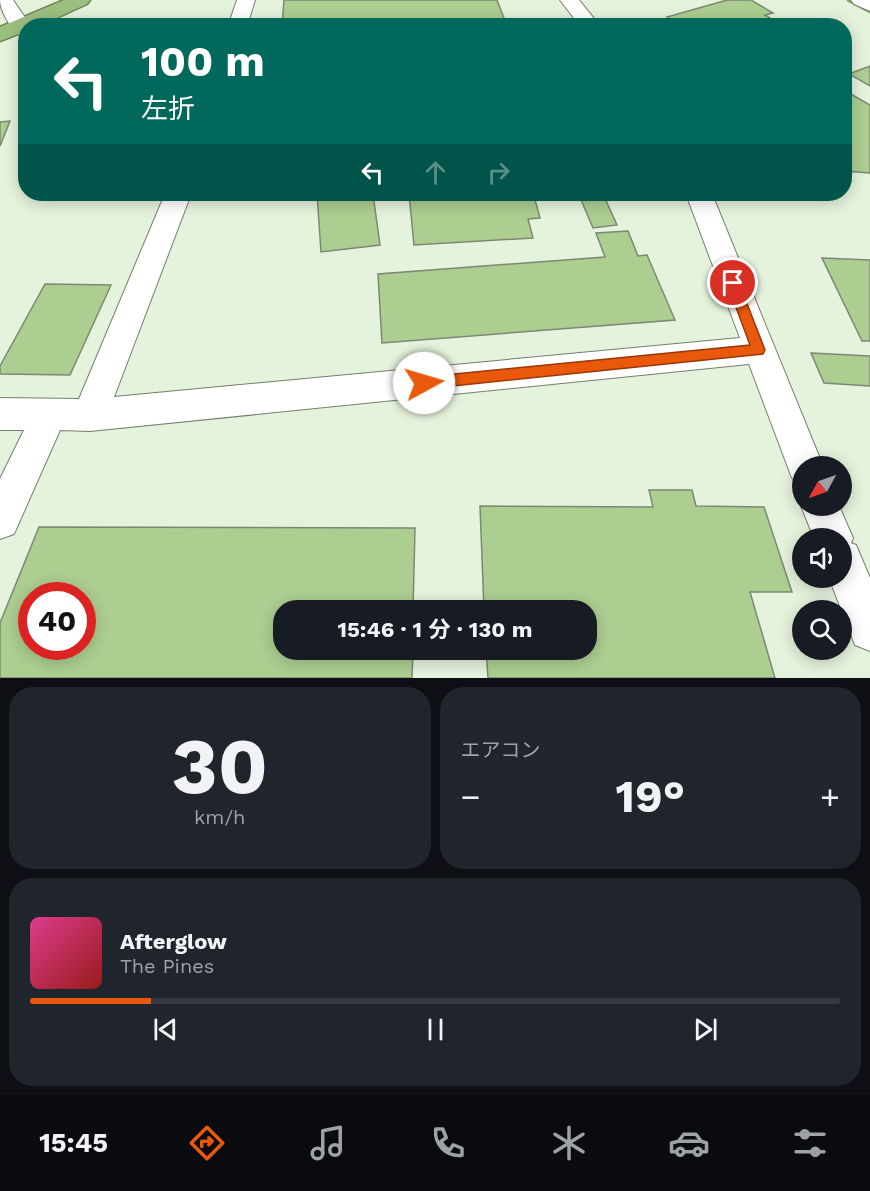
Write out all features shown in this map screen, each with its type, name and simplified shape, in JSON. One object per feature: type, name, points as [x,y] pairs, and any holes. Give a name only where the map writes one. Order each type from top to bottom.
[{"type":"highway","points":[[0,35],[11,14],[55,0]]},
{"type":"highway","points":[[11,14],[80,0]]},
{"type":"street","points":[[240,18],[246,0]]},
{"type":"street","points":[[569,0],[584,18]]},
{"type":"street","points":[[860,0],[870,5]]},
{"type":"street","points":[[90,416],[174,201]]},
{"type":"street","points":[[702,201],[801,456]]},
{"type":"street","points":[[0,414],[90,416],[758,350]]},
{"type":"street","points":[[0,520],[50,414]]},
{"type":"street","points":[[852,584],[870,630]]},
{"type":"building","points":[[284,0],[497,0],[504,18],[283,18]]},
{"type":"building","points":[[727,0],[751,0],[773,13],[765,15],[770,18],[667,17]]},
{"type":"building","points":[[870,66],[870,86],[852,76],[852,73]]},
{"type":"building","points":[[852,95],[870,105],[870,173],[852,172]]},
{"type":"building","points":[[10,121],[0,146],[0,122]]},
{"type":"building","points":[[317,201],[374,201],[380,245],[321,252]]},
{"type":"building","points":[[410,201],[535,201],[540,218],[528,219],[533,238],[414,245]]},
{"type":"building","points":[[582,201],[606,201],[617,225],[593,228]]},
{"type":"building","points":[[628,231],[638,256],[647,255],[675,320],[382,343],[378,274],[605,257],[596,233]]},
{"type":"building","points":[[822,258],[870,260],[870,341],[862,341]]},
{"type":"building","points":[[45,284],[111,285],[70,375],[0,374],[0,366]]},
{"type":"building","points":[[811,353],[870,356],[870,386],[824,383]]},
{"type":"building","points":[[649,490],[692,490],[696,506],[764,507],[792,592],[750,592],[775,678],[488,678],[487,660],[597,660],[597,600],[484,600],[480,506],[653,507]]},
{"type":"building","points":[[39,527],[415,528],[413,600],[273,600],[273,660],[413,660],[412,678],[0,678],[0,623]]},
{"type":"waterway","points":[[849,0],[870,11]]},
{"type":"route","points":[[424,383],[758,350],[733,283]]}]
